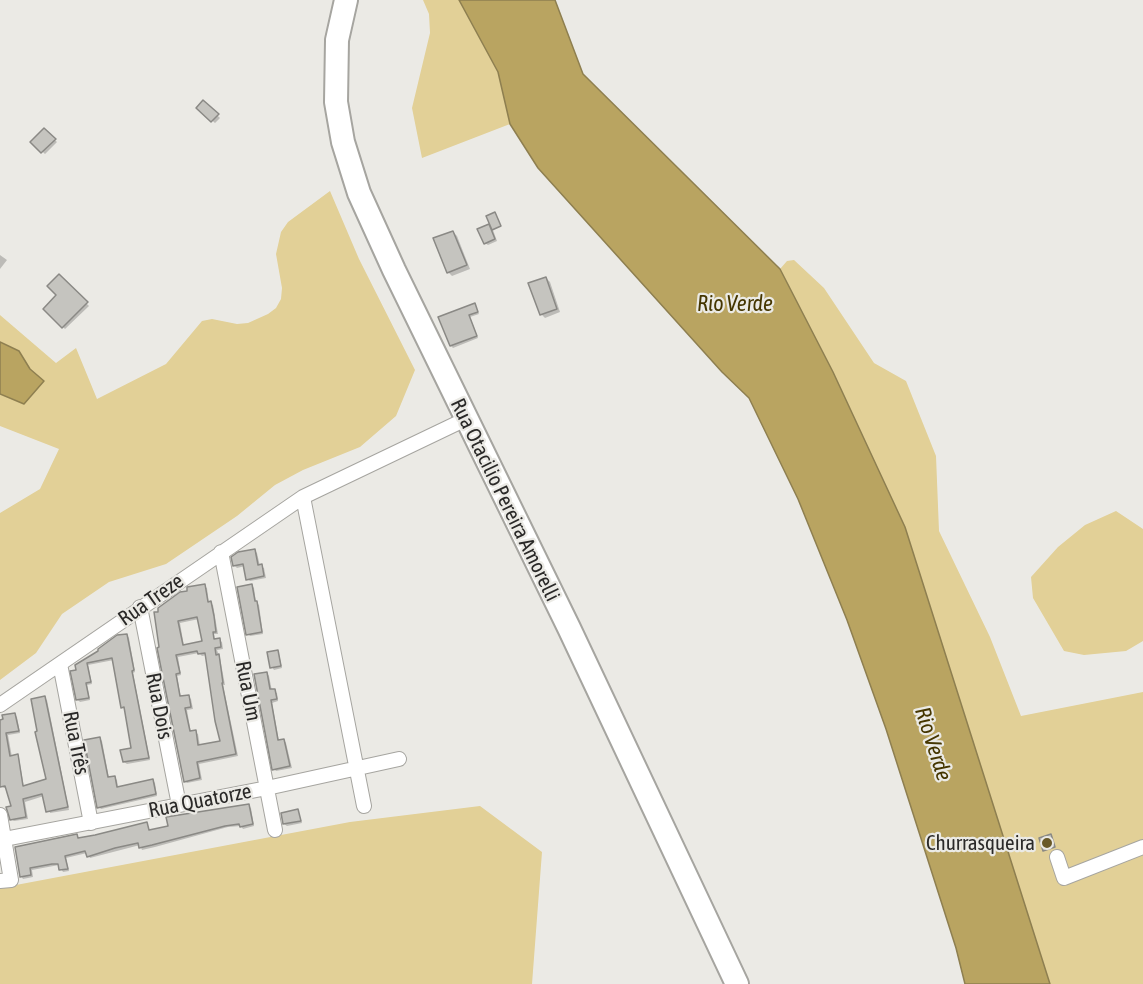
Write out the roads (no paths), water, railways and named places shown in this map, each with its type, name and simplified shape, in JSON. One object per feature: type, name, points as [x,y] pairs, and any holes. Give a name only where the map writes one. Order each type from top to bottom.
[{"type":"main road","name":"Rua Otacilio Pereira Amorelli","points":[[346,0],[337,40],[336,102],[343,142],[359,193],[737,984]]},
{"type":"street","name":"Rua Treze","points":[[0,705],[303,496],[466,419]]},
{"type":"street","points":[[303,496],[364,806]]},
{"type":"street","name":"Rua Um","points":[[221,552],[275,830]]},
{"type":"street","name":"Rua Dois","points":[[140,607],[179,805]]},
{"type":"street","name":"Rua Três","points":[[60,664],[91,823]]},
{"type":"street","name":"Rua Quatorze","points":[[2,839],[267,788],[399,759]]},
{"type":"street","points":[[0,815],[2,839],[11,880],[0,881]]},
{"type":"street","points":[[1057,857],[1064,878],[1143,847]]},
{"type":"water","name":"Rio Verde","points":[[459,0],[555,0],[583,74],[780,269],[833,372],[905,527],[1050,984],[965,984],[956,948],[886,729],[847,620],[798,499],[749,398],[722,372],[538,168],[510,124],[498,72]]},
{"type":"water","points":[[0,342],[19,351],[30,369],[44,381],[24,404],[0,394]]},
{"type":"place","name":"Churrasqueira","points":[[1047,843]]}]
